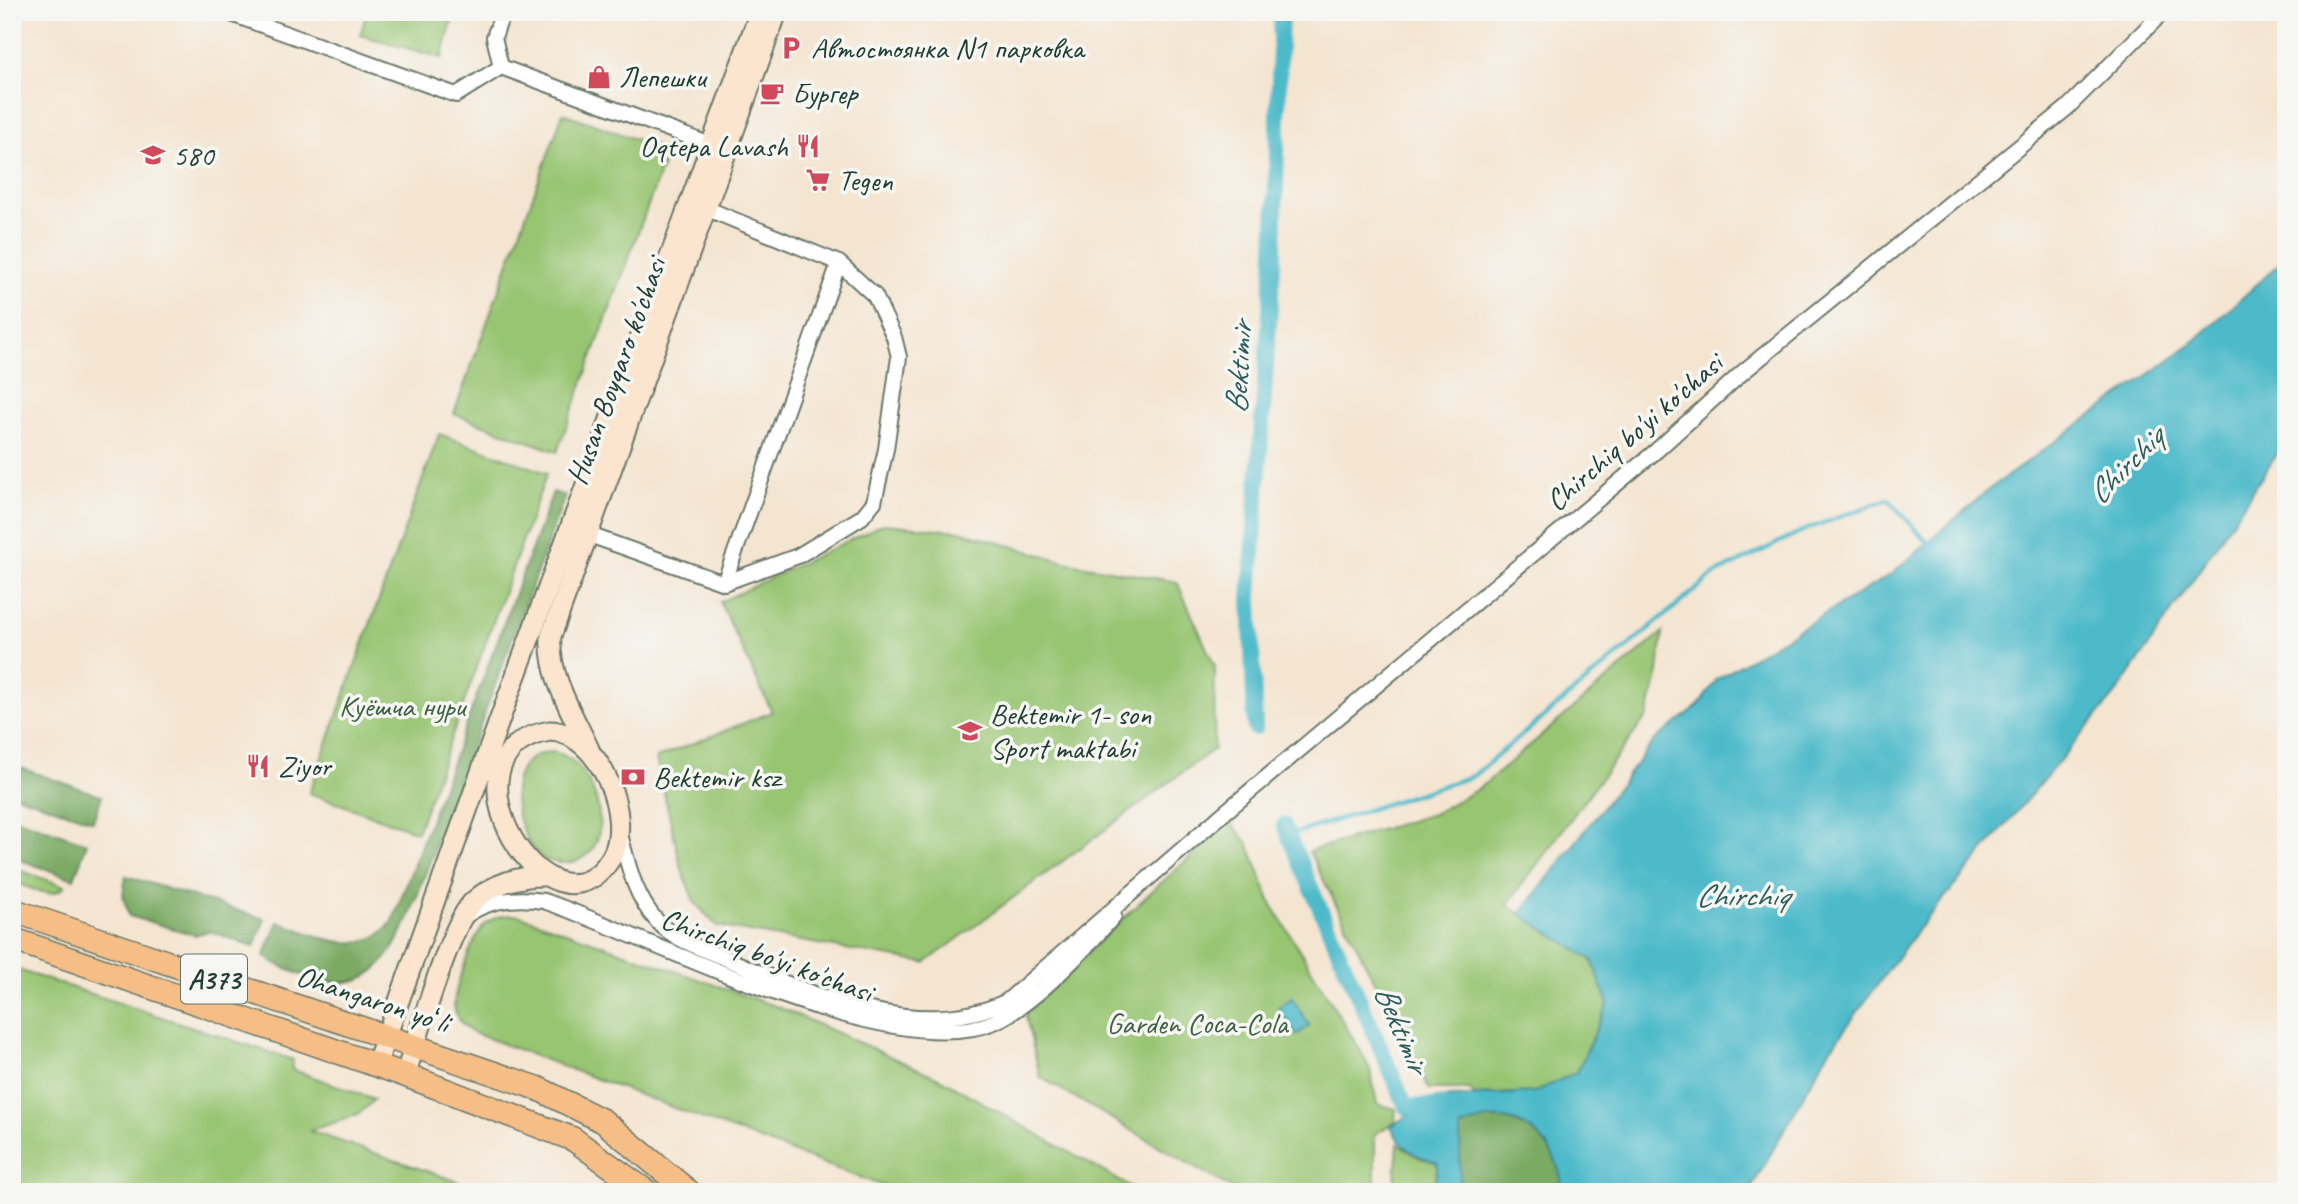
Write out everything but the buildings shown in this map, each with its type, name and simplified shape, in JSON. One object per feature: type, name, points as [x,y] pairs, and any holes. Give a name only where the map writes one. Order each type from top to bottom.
[{"type":"highway","name":"Ohangaron yoʻli","points":[[12,910],[537,1088],[586,1110],[690,1192]]},
{"type":"highway","name":"Ohangaron yoʻli","points":[[12,939],[405,1075],[573,1139],[647,1192]]},
{"type":"main road","name":"Husan Boyqaro ko'chasi","points":[[376,1065],[502,713],[580,531],[699,206],[760,12]]},
{"type":"main road","name":"Husan Boyqaro ko'chasi","points":[[719,148],[777,12]]},
{"type":"main road","name":"Husan Boyqaro ko'chasi","points":[[580,531],[551,636],[550,652],[562,691],[608,784],[619,829]]},
{"type":"main road","name":"Husan Boyqaro ko'chasi","points":[[502,713],[498,796],[505,823],[525,857],[543,876]]},
{"type":"main road","name":"Husan Boyqaro ko'chasi","points":[[453,853],[517,747],[543,732],[571,735],[589,749]]},
{"type":"main road","points":[[405,1075],[459,922],[473,902],[495,887],[520,878],[543,876],[565,883],[595,875],[613,854],[619,829]]},
{"type":"street","points":[[226,12],[456,95],[501,67]]},
{"type":"street","points":[[501,67],[494,37],[503,12]]},
{"type":"street","name":"Chirchiq bo'yi ko'chasi","points":[[619,829],[637,890],[656,921],[672,933],[827,999],[864,1008],[921,1017],[975,1015],[1007,1001],[1224,813],[1656,451],[1743,372],[2067,108],[2163,12]]},
{"type":"street","points":[[501,67],[719,148]]},
{"type":"street","points":[[580,531],[724,583],[798,556],[862,517],[874,502],[886,449],[899,357],[894,337],[875,296],[839,262],[699,206]]},
{"type":"street","points":[[724,583],[839,262]]},
{"type":"street","name":"Chirchiq bo'yi ko'chasi","points":[[543,876],[579,913]]},
{"type":"street","name":"Chirchiq bo'yi ko'chasi","points":[[459,922],[484,906],[514,898],[544,901],[781,994],[852,1018],[919,1030],[958,1031],[995,1021],[1013,1011],[1099,932],[1138,889]]},
{"type":"green space","points":[[367,12],[433,12],[453,18],[442,58],[360,35]]},
{"type":"green space","points":[[563,113],[668,151],[557,452],[454,414]]},
{"type":"green space","name":"Куёшча нури","points":[[439,434],[547,473],[417,832],[309,793]]},
{"type":"green space","points":[[553,492],[565,496],[410,915],[393,948],[372,972],[360,979],[346,982],[328,982],[308,977],[274,963],[264,956],[278,922],[324,938],[354,943],[381,933],[393,920]]},
{"type":"green space","name":"Bektemir 1- son Sport maktabi","points":[[883,524],[960,531],[1069,563],[1177,582],[1215,667],[1214,749],[925,963],[717,926],[694,902],[681,867],[656,758],[772,712],[720,602]]},
{"type":"green space","points":[[1663,632],[1657,680],[1647,716],[1507,905],[1593,960],[1608,1004],[1577,1073],[1535,1092],[1474,1095],[1470,1089],[1429,1089],[1309,851],[1433,814],[1480,788]]},
{"type":"green space","points":[[553,752],[571,761],[586,777],[595,797],[599,819],[597,840],[587,855],[569,863],[543,859],[532,847],[523,832],[515,797],[517,780],[523,766],[535,756]]},
{"type":"green space","points":[[12,765],[102,796],[93,821],[12,794]]},
{"type":"green space","points":[[12,817],[87,843],[74,879],[12,857]]},
{"type":"green space","name":"Garden Coca-Cola","points":[[1230,822],[1248,843],[1271,903],[1370,1069],[1377,1104],[1396,1109],[1395,1122],[1375,1134],[1375,1192],[1238,1192],[1040,1077],[1025,1012],[1151,892]]},
{"type":"green space","points":[[12,868],[65,886],[47,893],[32,889],[12,881]]},
{"type":"green space","points":[[126,876],[265,919],[254,947],[209,931],[195,935],[129,916],[123,895]]},
{"type":"green space","points":[[506,915],[518,915],[783,1009],[941,1079],[1139,1192],[899,1192],[471,1032],[461,1022],[455,1010],[456,991],[465,964],[476,939],[490,920]]},
{"type":"green space","points":[[12,968],[293,1060],[291,1069],[374,1099],[353,1116],[310,1131],[488,1192],[12,1192]]},
{"type":"green space","points":[[1498,1118],[1525,1127],[1544,1143],[1557,1165],[1563,1192],[1515,1192],[1490,1187],[1460,1192],[1460,1128],[1477,1120]]},
{"type":"green space","points":[[1398,1144],[1420,1158],[1438,1163],[1434,1192],[1394,1192]]},
{"type":"water","name":"Chirchiq","points":[[2286,258],[2286,441],[2119,690],[1919,928],[1829,1051],[1749,1192],[1563,1192],[1559,1172],[1542,1140],[1530,1129],[1515,1122],[1498,1119],[1480,1121],[1460,1128],[1460,1192],[1434,1192],[1438,1163],[1409,1150],[1391,1126],[1436,1098],[1535,1092],[1577,1072],[1608,1004],[1592,960],[1520,914],[1655,740],[1699,705],[1717,679],[1893,573],[1988,490],[2190,345]]},
{"type":"water","points":[[1292,998],[1310,1026],[1296,1035],[1278,1007]]},
{"type":"waterway","name":"Bektimir","points":[[1255,728],[1250,597],[1274,252],[1281,12]]},
{"type":"waterway","points":[[1287,836],[1473,776],[1713,575],[1802,531],[1888,499],[1930,545]]},
{"type":"waterway","name":"Bektimir","points":[[1284,825],[1406,1107],[1443,1105]]},
{"type":"place","name":"Автостоянка N1 парковка","points":[[791,48]]},
{"type":"place","name":"Лепешки","points":[[599,77]]},
{"type":"place","name":"Бургер","points":[[772,93]]},
{"type":"place","name":"Oqtepa Lavash","points":[[808,146]]},
{"type":"place","name":"580","points":[[153,155]]},
{"type":"place","name":"Tegen","points":[[818,180]]},
{"type":"place","name":"Bektemir 1- son Sport maktabi","points":[[970,731]]},
{"type":"place","name":"Ziyor","points":[[258,766]]},
{"type":"place","name":"Bektemir ksz","points":[[633,777]]}]
